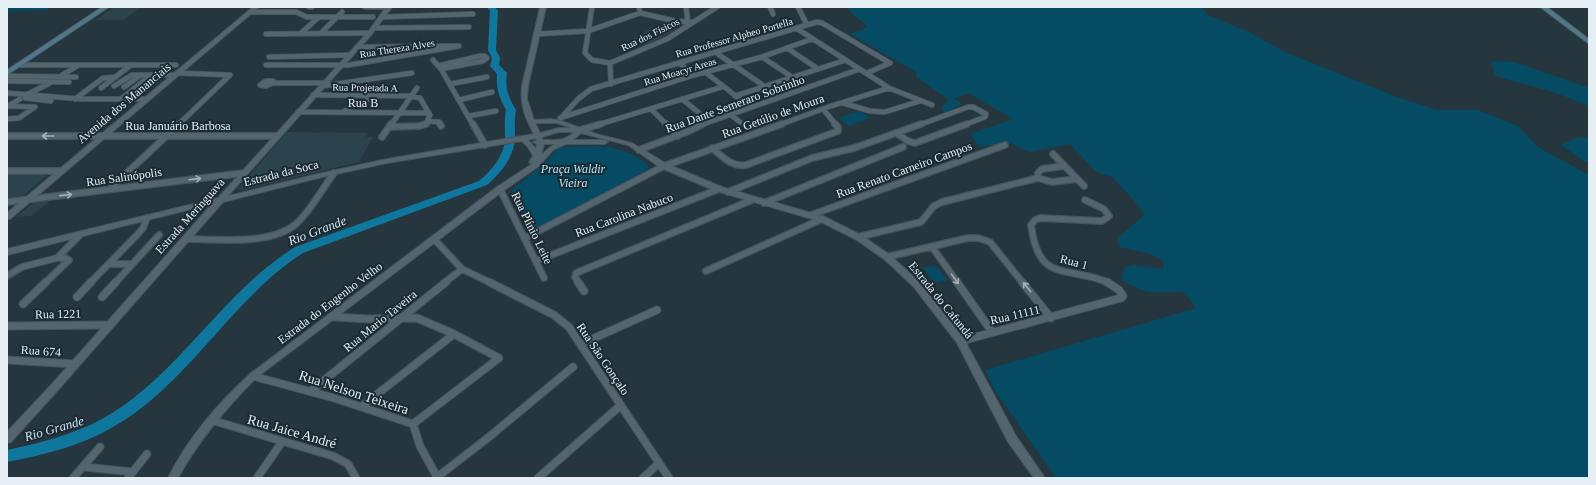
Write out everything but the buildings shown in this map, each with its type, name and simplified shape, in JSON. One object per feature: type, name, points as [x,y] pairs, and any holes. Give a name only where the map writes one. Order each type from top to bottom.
[{"type":"main road","points":[[7,77],[21,65],[106,7]]},
{"type":"main road","points":[[1542,7],[1589,42]]},
{"type":"main road","points":[[1548,7],[1589,38]]},
{"type":"street","name":"Avenida dos Mananciais","points":[[7,217],[256,7]]},
{"type":"street","points":[[365,7],[385,7]]},
{"type":"street","name":"Estrada Meringuava","points":[[7,439],[258,159],[276,136],[350,55],[372,30],[389,7]]},
{"type":"street","points":[[541,142],[536,135],[524,99],[525,86],[543,7]]},
{"type":"street","points":[[592,7],[585,53],[586,56],[594,60],[610,63],[610,84]]},
{"type":"street","points":[[639,7],[640,13]]},
{"type":"street","points":[[537,34],[588,30],[640,13],[675,21],[690,22],[686,7]]},
{"type":"street","name":"Rua dos Físicos","points":[[610,63],[667,39],[690,22],[717,7]]},
{"type":"street","points":[[770,7],[773,14]]},
{"type":"street","points":[[798,7],[807,25]]},
{"type":"street","points":[[250,12],[296,12],[300,13],[301,16],[304,17],[373,17]]},
{"type":"street","points":[[321,33],[342,12]]},
{"type":"street","points":[[382,17],[473,14]]},
{"type":"street","points":[[301,33],[319,17]]},
{"type":"street","name":"Rua Professor Alpheo Portella","points":[[557,119],[586,92],[807,25],[822,23],[890,63],[867,73]]},
{"type":"street","points":[[266,34],[469,27]]},
{"type":"street","points":[[796,28],[889,88],[932,105]]},
{"type":"street","name":"Rua Moacyr Areas","points":[[557,119],[694,75],[762,56],[812,39]]},
{"type":"street","points":[[357,47],[439,48]]},
{"type":"street","name":"Rua Thereza Alves","points":[[266,65],[340,66],[439,48],[456,47]]},
{"type":"street","points":[[787,48],[818,69]]},
{"type":"street","points":[[715,52],[764,86]]},
{"type":"street","points":[[269,57],[350,55]]},
{"type":"street","points":[[480,56],[485,56],[487,58],[483,61],[439,68],[480,56]]},
{"type":"street","points":[[762,56],[792,77]]},
{"type":"street","points":[[433,60],[450,84],[485,145]]},
{"type":"street","points":[[735,96],[846,60]]},
{"type":"street","points":[[679,63],[694,75]]},
{"type":"street","points":[[21,65],[176,65]]},
{"type":"street","points":[[78,65],[29,94],[25,98],[55,101],[64,98],[146,99]]},
{"type":"street","points":[[100,88],[131,65]]},
{"type":"street","name":"Rua Dante Semeraro Sobrinho","points":[[638,149],[678,136],[709,121],[731,115],[860,69]]},
{"type":"street","points":[[705,72],[722,87],[750,107]]},
{"type":"street","points":[[109,189],[230,75],[176,74],[129,76],[114,86]]},
{"type":"street","points":[[273,83],[323,84],[412,74]]},
{"type":"street","points":[[124,88],[141,75]]},
{"type":"street","points":[[121,99],[151,75]]},
{"type":"street","points":[[7,77],[76,77]]},
{"type":"street","points":[[7,77],[50,82],[69,82]]},
{"type":"street","points":[[75,99],[103,78],[116,77]]},
{"type":"street","points":[[450,84],[487,77]]},
{"type":"street","points":[[532,122],[557,119],[580,130],[722,87]]},
{"type":"street","points":[[382,137],[414,96],[417,88]]},
{"type":"street","name":"Rua Getúlio de Moura","points":[[525,238],[664,166],[823,109],[889,88]]},
{"type":"street","points":[[344,112],[352,106],[379,96],[385,90]]},
{"type":"street","points":[[459,100],[492,92]]},
{"type":"street","points":[[7,93],[29,94]]},
{"type":"street","name":"Rua Projetada A","points":[[313,95],[414,96]]},
{"type":"street","points":[[389,127],[419,126],[424,125],[428,121],[430,117],[420,98],[414,96]]},
{"type":"street","points":[[7,106],[20,99]]},
{"type":"street","points":[[682,99],[709,121]]},
{"type":"street","points":[[843,103],[879,112],[889,111],[920,101]]},
{"type":"street","points":[[7,106],[35,107],[19,118],[7,119]]},
{"type":"street","name":"Rua Carolina Nabuco","points":[[536,261],[812,158],[843,151],[968,107],[973,107],[986,114],[985,117],[915,143],[908,142],[896,133]]},
{"type":"street","points":[[651,109],[678,136]]},
{"type":"street","points":[[712,148],[732,165],[746,165],[838,131],[838,127],[823,109]]},
{"type":"street","points":[[469,116],[496,111]]},
{"type":"street","name":"Rua B","points":[[298,112],[428,113]]},
{"type":"street","points":[[731,115],[740,122]]},
{"type":"street","points":[[428,121],[439,122],[441,126]]},
{"type":"street","name":"Estrada do Cafundá","points":[[536,135],[565,129],[580,130],[601,137],[622,141],[638,149],[664,166],[723,191],[822,220],[858,237],[888,257],[916,284],[961,341],[976,366],[1002,421],[1016,445],[1040,478]]},
{"type":"street","name":"Estrada do Engenho Velho","points":[[173,478],[194,441],[223,405],[253,376],[333,317],[500,189],[536,164],[551,149],[561,142],[572,138],[580,130]]},
{"type":"street","name":"Estrada da Soca","points":[[518,141],[536,135]]},
{"type":"street","name":"Rua Januário Barbosa","points":[[7,136],[276,136]]},
{"type":"street","points":[[518,141],[531,146],[537,156]]},
{"type":"street","name":"Estrada da Soca","points":[[7,252],[387,161],[485,145],[518,141],[541,142]]},
{"type":"street","name":"Estrada do Cafundá","points":[[541,142],[608,142],[638,149]]},
{"type":"street","name":"Estrada do Engenho Velho","points":[[526,170],[537,156],[541,148],[541,142]]},
{"type":"street","name":"Rua Renato Carneiro Campos","points":[[811,216],[1005,145]]},
{"type":"street","points":[[764,203],[903,147]]},
{"type":"street","points":[[1053,154],[1084,186]]},
{"type":"street","points":[[1038,178],[1038,173],[1042,170],[1064,166]]},
{"type":"street","points":[[7,171],[61,171]]},
{"type":"street","name":"Rua Salinópolis","points":[[7,202],[244,173]]},
{"type":"street","points":[[186,239],[255,238],[276,234],[288,229],[300,219],[334,173]]},
{"type":"street","points":[[858,237],[921,222],[934,206],[942,202],[1038,178],[1043,181],[1053,183],[1076,178]]},
{"type":"street","name":"Rua Plínio Leite","points":[[500,189],[544,278]]},
{"type":"street","points":[[584,291],[575,277],[576,273],[752,200]]},
{"type":"street","name":"Rua 1","points":[[1051,318],[1118,300],[1123,296],[1120,290],[1112,283],[1059,271],[1044,262],[1037,254],[1034,247],[1031,225],[1035,220],[1046,217],[1102,221],[1107,219],[1109,216],[1104,209],[1085,200]]},
{"type":"street","points":[[77,297],[141,231],[147,218]]},
{"type":"street","points":[[706,271],[822,220]]},
{"type":"street","points":[[57,258],[80,235]]},
{"type":"street","points":[[102,297],[159,235]]},
{"type":"street","points":[[888,257],[968,238],[978,238],[990,242],[1051,318]]},
{"type":"street","name":"Rua São Gonçalo","points":[[434,240],[462,269],[554,315],[569,327],[670,478]]},
{"type":"street","points":[[932,247],[992,332]]},
{"type":"street","points":[[7,276],[22,267],[57,258],[66,258],[69,260],[24,304]]},
{"type":"street","points":[[110,264],[131,264]]},
{"type":"street","name":"Rua Mario Taveira","points":[[312,390],[462,269]]},
{"type":"street","points":[[581,344],[657,310]]},
{"type":"street","points":[[333,317],[398,320],[417,318],[454,334],[499,358],[414,424]]},
{"type":"street","name":"Rua 11111","points":[[961,341],[1051,318]]},
{"type":"street","name":"Rua 1221","points":[[7,326],[109,325]]},
{"type":"street","points":[[362,406],[454,334]]},
{"type":"street","name":"Rua 674","points":[[7,360],[74,364]]},
{"type":"street","points":[[437,478],[573,367]]},
{"type":"street","name":"Rua Nelson Teixeira","points":[[253,376],[312,390],[414,424],[420,446],[437,478]]},
{"type":"street","points":[[538,478],[621,405]]},
{"type":"street","name":"Rua Jaice André","points":[[211,420],[333,456],[352,466],[354,476]]},
{"type":"street","points":[[256,478],[282,442]]},
{"type":"street","points":[[73,478],[100,448]]},
{"type":"street","points":[[84,467],[130,475],[147,454]]},
{"type":"street","points":[[643,478],[659,463]]},
{"type":"shaded area","points":[[114,8],[140,8],[123,20],[95,20]]},
{"type":"shaded area","points":[[666,21],[682,26],[645,46],[630,40]]},
{"type":"shaded area","points":[[287,132],[368,133],[366,137],[373,137],[359,162],[243,190],[238,189]]},
{"type":"shaded area","points":[[7,173],[49,173],[24,195],[7,199]]},
{"type":"shaded area","points":[[54,198],[31,216],[16,217],[36,201]]},
{"type":"green space","points":[[7,7],[52,7],[47,10],[7,11]]},
{"type":"green space","points":[[855,7],[1202,7],[1207,15],[1249,32],[1285,52],[1397,97],[1437,110],[1478,110],[1518,126],[1538,147],[1589,175],[1589,478],[1056,478],[995,391],[985,370],[1196,308],[1184,292],[1151,292],[1136,288],[1121,278],[1125,267],[1134,265],[1163,269],[1164,261],[1151,254],[1119,247],[1118,238],[1144,215],[1138,205],[1112,177],[1096,172],[1070,144],[1029,152],[1011,143],[980,147],[970,134],[1013,119],[968,93],[954,99],[963,104],[944,113],[941,108],[949,100],[916,77],[916,72],[850,34],[868,27],[847,9]]},
{"type":"green space","points":[[1491,61],[1514,62],[1587,87],[1589,89],[1589,106],[1556,93],[1495,76]]},
{"type":"green space","points":[[859,111],[870,118],[849,126],[838,118]]},
{"type":"green space","points":[[1578,137],[1589,138],[1589,162],[1584,161],[1561,145]]},
{"type":"green space","name":"Praça Waldir Vieira","points":[[601,146],[614,148],[634,155],[645,162],[649,167],[645,171],[540,227],[529,227],[511,193],[513,189],[544,164],[557,149],[566,147]]},
{"type":"green space","points":[[935,265],[947,280],[935,283],[923,268]]},
{"type":"waterway","name":"Rio Grande","points":[[7,456],[47,447],[77,438],[109,423],[129,409],[167,376],[219,321],[259,282],[274,268],[299,250],[483,183],[495,173],[509,150],[509,119],[511,110],[504,97],[501,86],[502,73],[494,66],[496,58],[492,50],[494,11],[491,7]]}]
